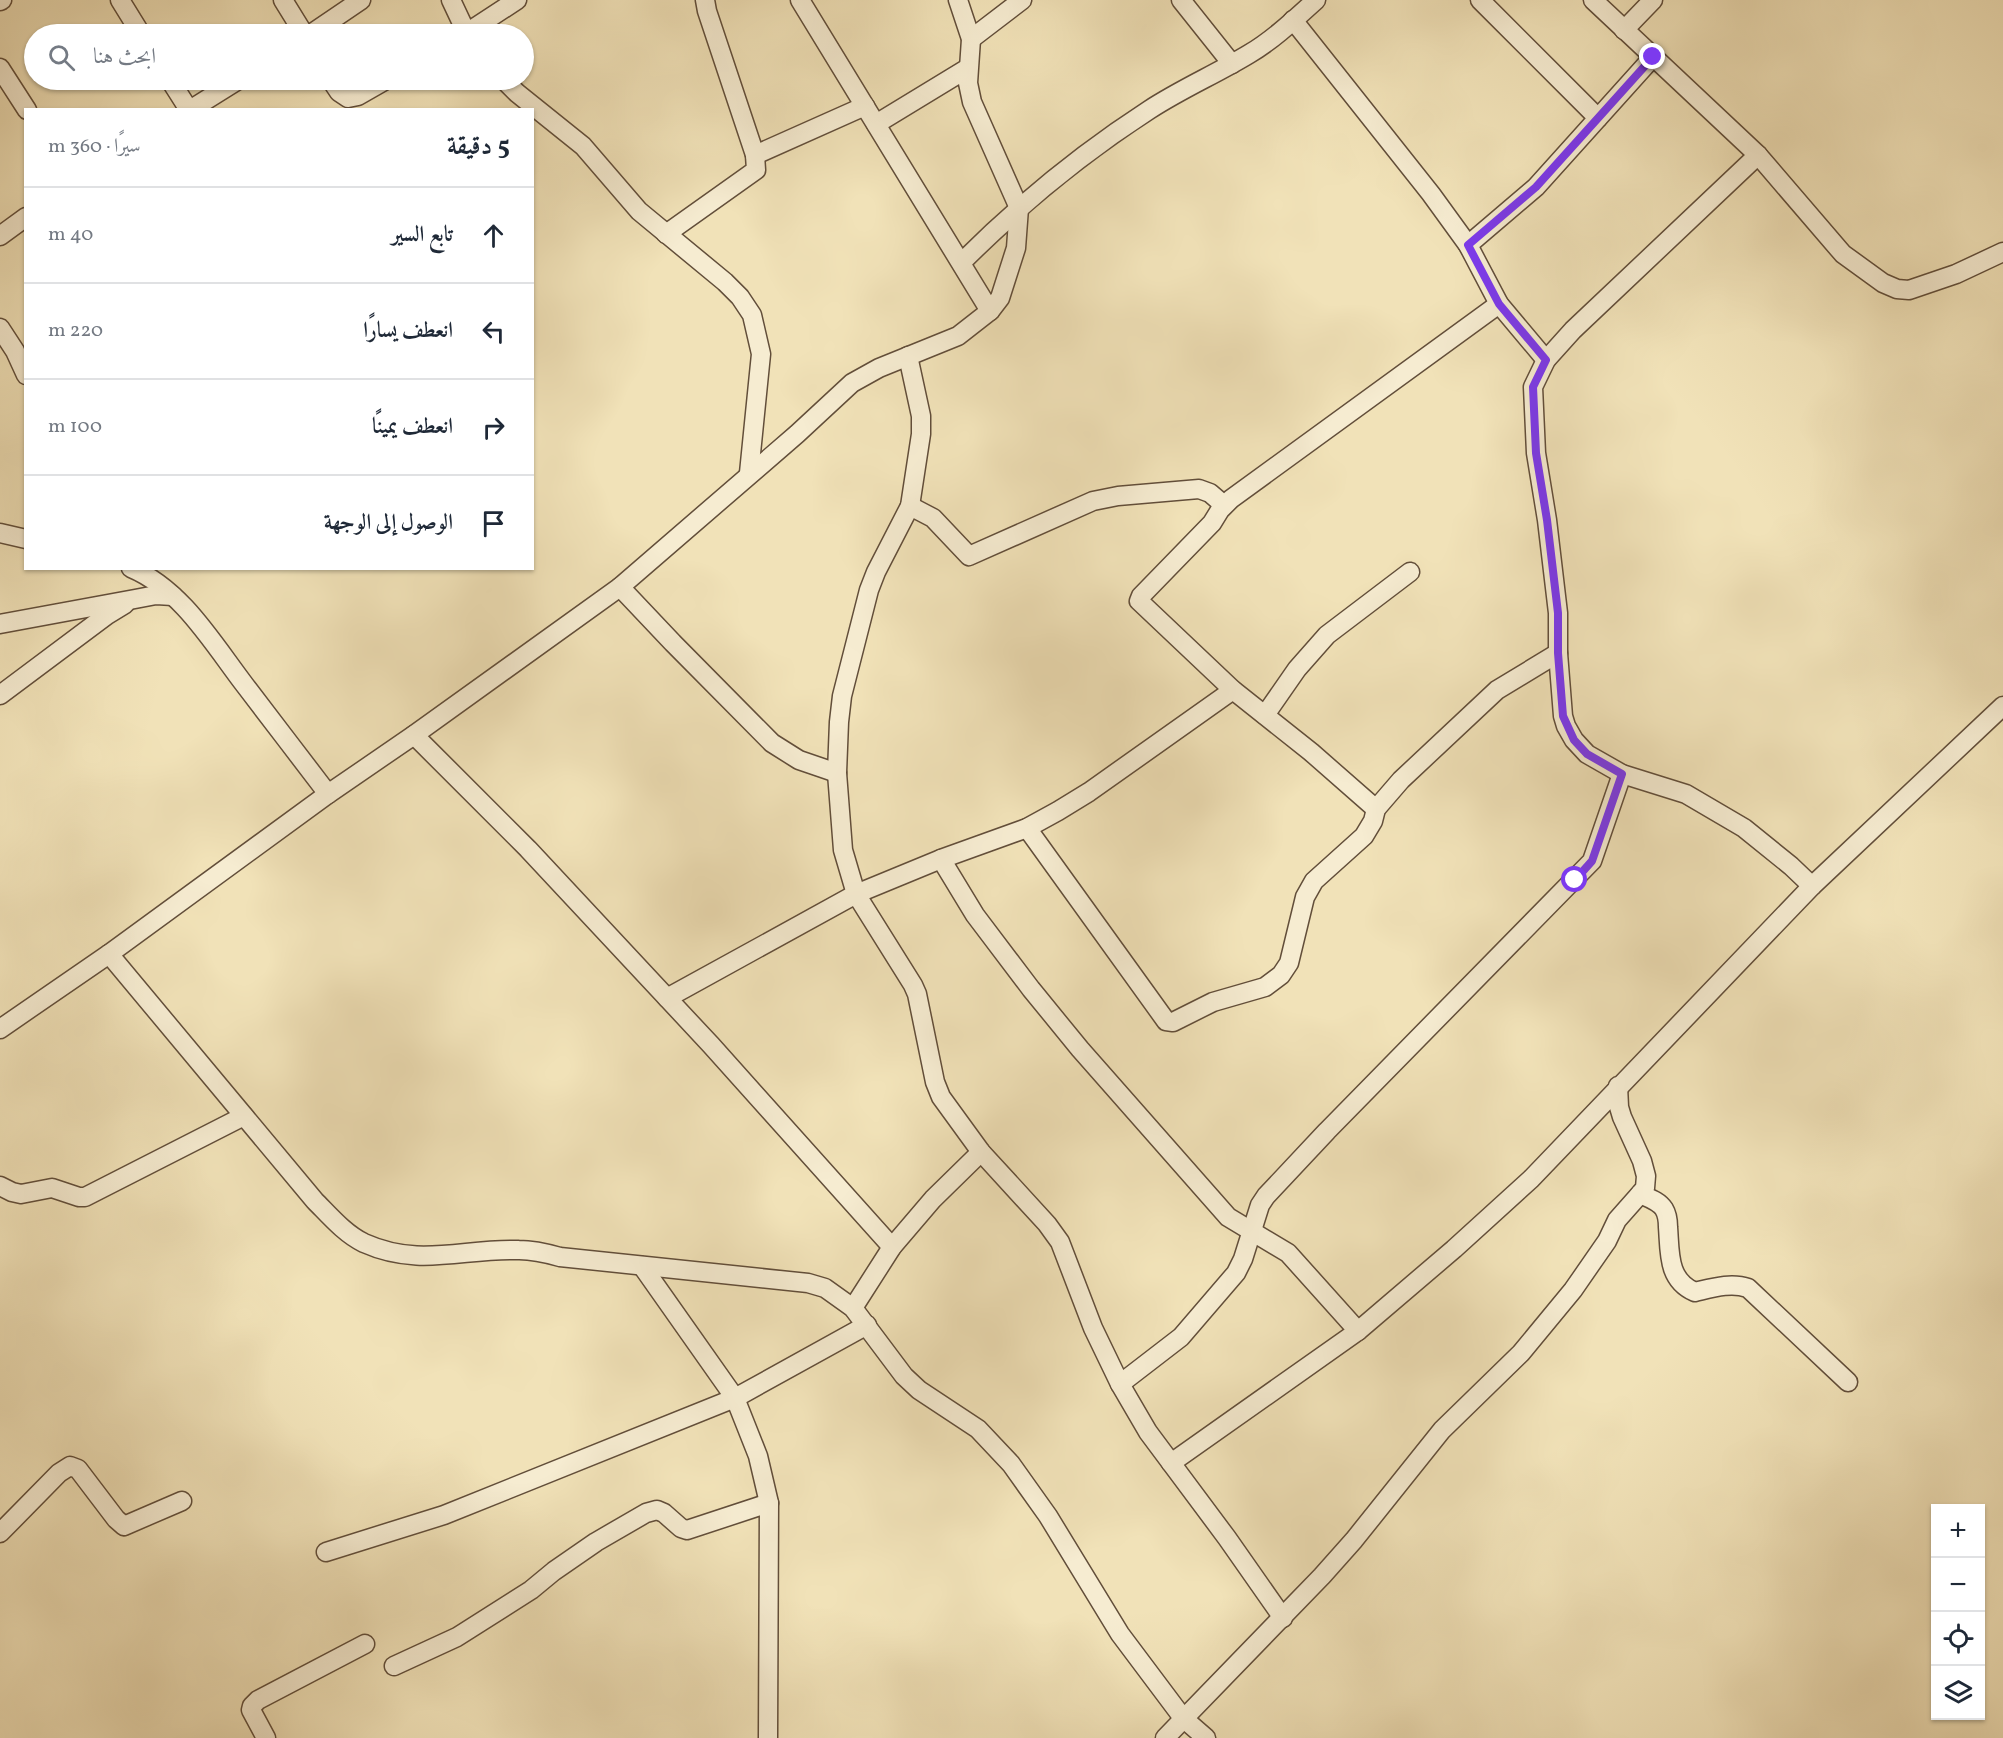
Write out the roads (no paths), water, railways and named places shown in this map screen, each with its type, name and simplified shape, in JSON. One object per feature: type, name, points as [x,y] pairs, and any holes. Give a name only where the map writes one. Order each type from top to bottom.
[{"type":"street","points":[[120,0],[135,24]]},
{"type":"street","points":[[283,0],[298,24]]},
{"type":"street","points":[[326,24],[361,0]]},
{"type":"street","points":[[451,0],[462,24]]},
{"type":"street","points":[[481,24],[517,0]]},
{"type":"street","points":[[666,234],[756,170],[755,155],[705,0]]},
{"type":"street","points":[[800,0],[990,311]]},
{"type":"street","points":[[0,1029],[109,954],[328,794],[620,587],[749,473],[797,434],[852,383],[864,375],[958,336],[990,311],[1000,298],[1016,248],[1020,208],[972,102],[968,83],[971,39],[958,0]]},
{"type":"street","points":[[971,39],[1022,0]]},
{"type":"street","points":[[1181,0],[1232,64]]},
{"type":"street","points":[[962,262],[1068,166],[1148,110],[1251,53],[1316,0]]},
{"type":"street","points":[[1480,0],[1598,118]]},
{"type":"street","points":[[1593,0],[1758,155],[1844,254],[1883,284],[1909,290],[1956,274],[2003,252]]},
{"type":"street","points":[[1624,30],[1653,0]]},
{"type":"street","points":[[1293,20],[1431,194],[1468,245],[1499,304],[1546,360]]},
{"type":"street","points":[[1468,245],[1536,187],[1653,57]]},
{"type":"street","points":[[0,68],[26,108]]},
{"type":"street","points":[[876,124],[968,68]]},
{"type":"street","points":[[176,90],[188,108]]},
{"type":"street","points":[[192,108],[222,90]]},
{"type":"street","points":[[338,90],[348,98],[368,90]]},
{"type":"street","points":[[514,90],[584,146],[639,211],[725,282],[740,297],[752,315],[759,337],[761,354],[749,473]]},
{"type":"street","points":[[755,155],[865,106]]},
{"type":"street","points":[[1758,155],[1573,330],[1546,360],[1533,387],[1536,453],[1558,613],[1558,653],[1563,716],[1574,740],[1587,754],[1622,774],[1686,794],[1735,823],[1791,866],[1812,886]]},
{"type":"street","points":[[0,236],[24,218]]},
{"type":"street","points":[[1376,809],[1311,752],[1233,690],[1139,601],[1141,596],[1212,523],[1224,505],[1499,304]]},
{"type":"street","points":[[0,328],[24,371]]},
{"type":"street","points":[[908,356],[921,417],[921,434],[910,506],[869,590],[842,696],[837,773],[843,850],[856,894],[917,994],[938,1090],[981,1152],[1047,1224],[1060,1242],[1086,1313],[1120,1384],[1148,1432],[1283,1618]]},
{"type":"street","points":[[910,506],[933,518],[969,556],[1078,507],[1118,496],[1199,489],[1210,493],[1224,505]]},
{"type":"street","points":[[0,533],[24,539]]},
{"type":"street","points":[[145,571],[198,623],[328,794]]},
{"type":"street","points":[[1264,715],[1297,669],[1327,635],[1410,572]]},
{"type":"street","points":[[620,587],[772,743],[799,760],[837,773]]},
{"type":"street","points":[[0,624],[135,598],[156,595],[173,596]]},
{"type":"street","points":[[0,695],[107,615],[135,598]]},
{"type":"street","points":[[1027,828],[1166,1021],[1173,1022],[1213,1002],[1265,987],[1281,975],[1289,963],[1309,889],[1329,867],[1364,836],[1376,809],[1401,780],[1497,690],[1558,653]]},
{"type":"street","points":[[667,998],[856,894],[941,859],[1027,828],[1089,792],[1233,690]]},
{"type":"street","points":[[1171,1462],[1358,1331],[1454,1249],[1531,1179],[1812,886],[2003,706]]},
{"type":"street","points":[[414,735],[528,849],[667,998],[892,1247]]},
{"type":"street","points":[[1120,1384],[1181,1337],[1236,1273],[1243,1259],[1260,1205],[1266,1196],[1592,861],[1622,774]]},
{"type":"street","points":[[941,859],[975,915],[1052,1015],[1228,1217],[1288,1253],[1358,1331]]},
{"type":"street","points":[[109,954],[315,1201],[362,1242],[389,1252],[423,1257],[517,1250],[537,1251],[560,1257],[808,1283],[825,1288],[853,1308],[904,1376],[919,1390],[978,1429],[1011,1464],[1048,1516],[1120,1634],[1183,1718],[1206,1738]]},
{"type":"street","points":[[1165,1738],[1283,1618],[1354,1540],[1442,1430],[1521,1353],[1573,1290],[1608,1241],[1617,1220],[1641,1194],[1645,1188],[1646,1176],[1642,1161],[1622,1117],[1618,1086]]},
{"type":"street","points":[[0,1186],[21,1194],[52,1188],[85,1197],[244,1116]]},
{"type":"street","points":[[853,1308],[892,1247],[933,1199],[981,1152]]},
{"type":"street","points":[[1641,1194],[1656,1201],[1665,1210],[1668,1221],[1671,1267],[1679,1281],[1695,1292],[1731,1285],[1748,1287],[1848,1382]]},
{"type":"street","points":[[642,1266],[735,1398],[758,1456],[769,1503],[768,1738]]},
{"type":"street","points":[[326,1552],[444,1515],[735,1398],[867,1325]]},
{"type":"street","points":[[0,1533],[59,1473],[70,1466],[78,1469],[124,1526],[182,1501]]},
{"type":"street","points":[[394,1666],[457,1637],[531,1590],[596,1542],[646,1513],[657,1510],[687,1530],[769,1503]]},
{"type":"street","points":[[266,1738],[251,1710],[258,1700],[365,1644]]}]
